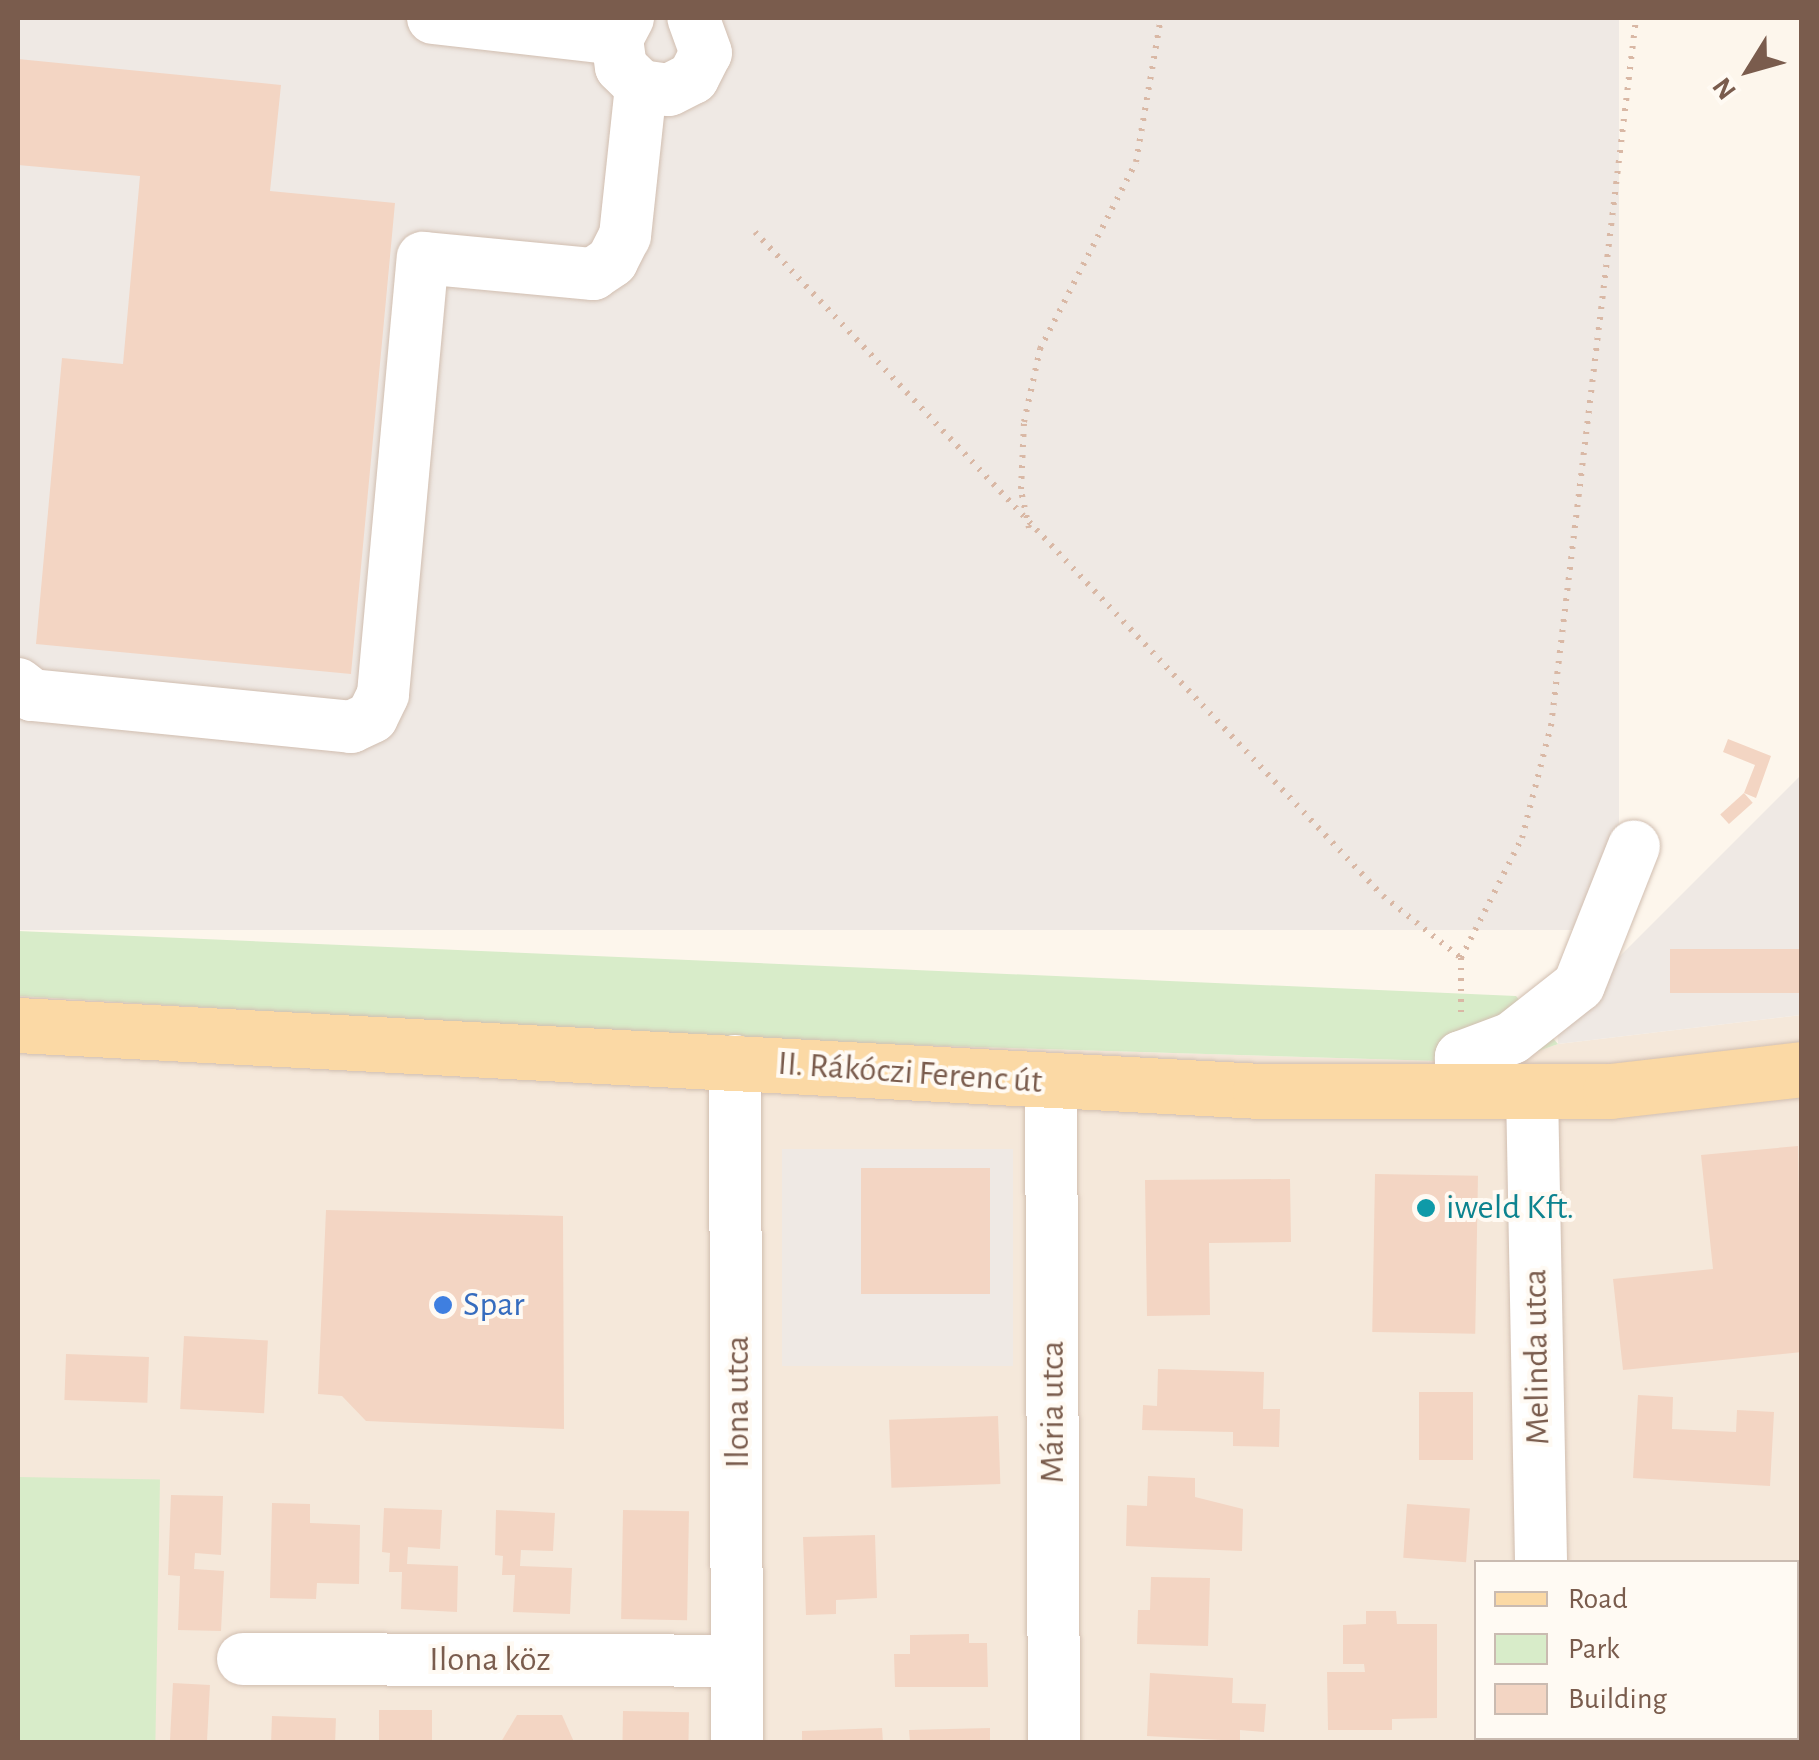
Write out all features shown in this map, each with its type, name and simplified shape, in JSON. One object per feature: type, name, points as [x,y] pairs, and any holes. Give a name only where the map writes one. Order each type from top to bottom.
[{"type":"main road","name":"II. Rákóczi Ferenc út","points":[[18,1025],[735,1061],[1051,1082],[1462,1074],[1532,1091],[1666,1086],[1802,1069]]},
{"type":"street","points":[[455,19],[622,28],[621,66],[641,86],[668,90],[693,78],[706,53],[693,18]]},
{"type":"street","points":[[18,684],[32,695],[351,727],[372,718],[383,694],[422,258],[593,274],[612,261],[624,236],[641,86]]},
{"type":"street","points":[[1462,1074],[1579,985],[1634,846]]},
{"type":"street","name":"Ilona utca","points":[[735,1061],[737,1742]]},
{"type":"street","name":"Mária utca","points":[[1051,1082],[1054,1742]]},
{"type":"street","name":"Melinda utca","points":[[1532,1091],[1540,1560]]},
{"type":"street","name":"Ilona köz","points":[[243,1659],[737,1661]]},
{"type":"path","points":[[1030,529],[1021,489],[1024,422],[1040,349],[1136,162],[1161,18]]},
{"type":"path","points":[[1462,1074],[1462,958],[1522,838],[1551,726],[1636,18]]},
{"type":"path","points":[[755,232],[1030,529],[1383,896],[1462,958]]},
{"type":"shaded area","points":[[18,18],[1619,18],[1619,930],[18,930]]},
{"type":"shaded area","points":[[1801,775],[1801,1015],[1558,1044],[1557,1019]]},
{"type":"shaded area","points":[[18,996],[746,1040],[1505,1063],[1558,1044],[1801,1015],[1801,1742],[18,1742]]},
{"type":"shaded area","points":[[782,1149],[1013,1149],[1013,1366],[782,1366]]},
{"type":"green space","points":[[18,931],[1516,996],[1558,1044],[1505,1063],[746,1040],[18,996]]},
{"type":"green space","points":[[18,1477],[160,1479],[155,1742],[18,1742]]},
{"type":"building","points":[[18,59],[281,85],[270,191],[395,203],[351,674],[36,644],[62,358],[123,364],[140,176],[18,165]]},
{"type":"building","points":[[1728,739],[1771,756],[1756,798],[1744,793],[1755,765],[1723,752]]},
{"type":"building","points":[[1744,793],[1753,803],[1729,824],[1720,814]]},
{"type":"building","points":[[1670,949],[1802,949],[1802,993],[1670,993]]},
{"type":"building","points":[[1798,1146],[1802,1352],[1623,1370],[1613,1279],[1713,1269],[1701,1155]]},
{"type":"building","points":[[861,1168],[990,1168],[990,1294],[861,1294]]},
{"type":"building","points":[[1375,1174],[1478,1176],[1475,1334],[1372,1332]]},
{"type":"building","points":[[1290,1179],[1291,1242],[1209,1243],[1210,1315],[1147,1316],[1145,1180]]},
{"type":"building","name":"Spar","points":[[326,1210],[563,1216],[564,1429],[366,1421],[342,1396],[318,1394]]},
{"type":"building","points":[[184,1336],[268,1340],[264,1413],[180,1409]]},
{"type":"building","points":[[66,1354],[149,1357],[147,1403],[64,1400]]},
{"type":"building","points":[[1158,1369],[1264,1372],[1263,1409],[1280,1409],[1279,1447],[1233,1446],[1233,1432],[1142,1430],[1143,1405],[1157,1406]]},
{"type":"building","points":[[1419,1392],[1473,1392],[1473,1460],[1419,1460]]},
{"type":"building","points":[[1638,1395],[1673,1397],[1672,1429],[1736,1432],[1737,1410],[1774,1412],[1770,1486],[1633,1478]]},
{"type":"building","points":[[998,1416],[1000,1484],[891,1488],[889,1420]]},
{"type":"building","points":[[1148,1476],[1195,1478],[1195,1497],[1243,1509],[1242,1551],[1126,1546],[1127,1505],[1147,1506]]},
{"type":"building","points":[[171,1495],[223,1496],[221,1555],[195,1553],[194,1569],[224,1571],[221,1631],[178,1630],[180,1576],[168,1575]]},
{"type":"building","points":[[272,1503],[310,1504],[310,1523],[360,1525],[359,1584],[317,1583],[316,1599],[270,1598]]},
{"type":"building","points":[[1407,1504],[1470,1508],[1466,1562],[1403,1558]]},
{"type":"building","points":[[384,1508],[442,1510],[440,1549],[408,1547],[407,1564],[458,1566],[457,1612],[401,1609],[402,1572],[389,1572],[390,1553],[382,1552]]},
{"type":"building","points":[[496,1510],[555,1513],[553,1551],[521,1550],[520,1566],[572,1568],[570,1614],[513,1612],[515,1575],[502,1575],[503,1556],[495,1555]]},
{"type":"building","points":[[623,1510],[689,1511],[687,1620],[621,1619]]},
{"type":"building","points":[[875,1535],[877,1598],[836,1600],[836,1614],[806,1615],[803,1537]]},
{"type":"building","points":[[1151,1577],[1210,1578],[1208,1646],[1137,1644],[1138,1610],[1150,1610]]},
{"type":"building","points":[[1366,1611],[1396,1611],[1397,1624],[1437,1624],[1437,1718],[1392,1719],[1392,1730],[1328,1730],[1327,1672],[1365,1672],[1364,1664],[1343,1664],[1343,1625],[1366,1624]]},
{"type":"building","points":[[969,1634],[969,1643],[987,1643],[988,1687],[895,1687],[894,1654],[910,1654],[910,1635]]},
{"type":"building","points":[[1150,1673],[1233,1678],[1232,1703],[1266,1704],[1264,1732],[1240,1730],[1240,1741],[1147,1736]]},
{"type":"building","points":[[173,1683],[210,1685],[207,1742],[170,1742]]},
{"type":"building","points":[[379,1710],[432,1710],[432,1742],[379,1742]]},
{"type":"building","points":[[623,1711],[689,1712],[688,1742],[622,1742]]},
{"type":"building","points":[[517,1715],[562,1715],[574,1742],[501,1742]]},
{"type":"building","points":[[272,1716],[336,1718],[335,1742],[271,1742]]},
{"type":"building","points":[[882,1728],[883,1742],[802,1742],[802,1731]]},
{"type":"building","points":[[990,1728],[990,1742],[910,1742],[909,1730]]},
{"type":"place","name":"iweld Kft.","points":[[1426,1208]]},
{"type":"place","name":"Spar","points":[[443,1305]]}]
